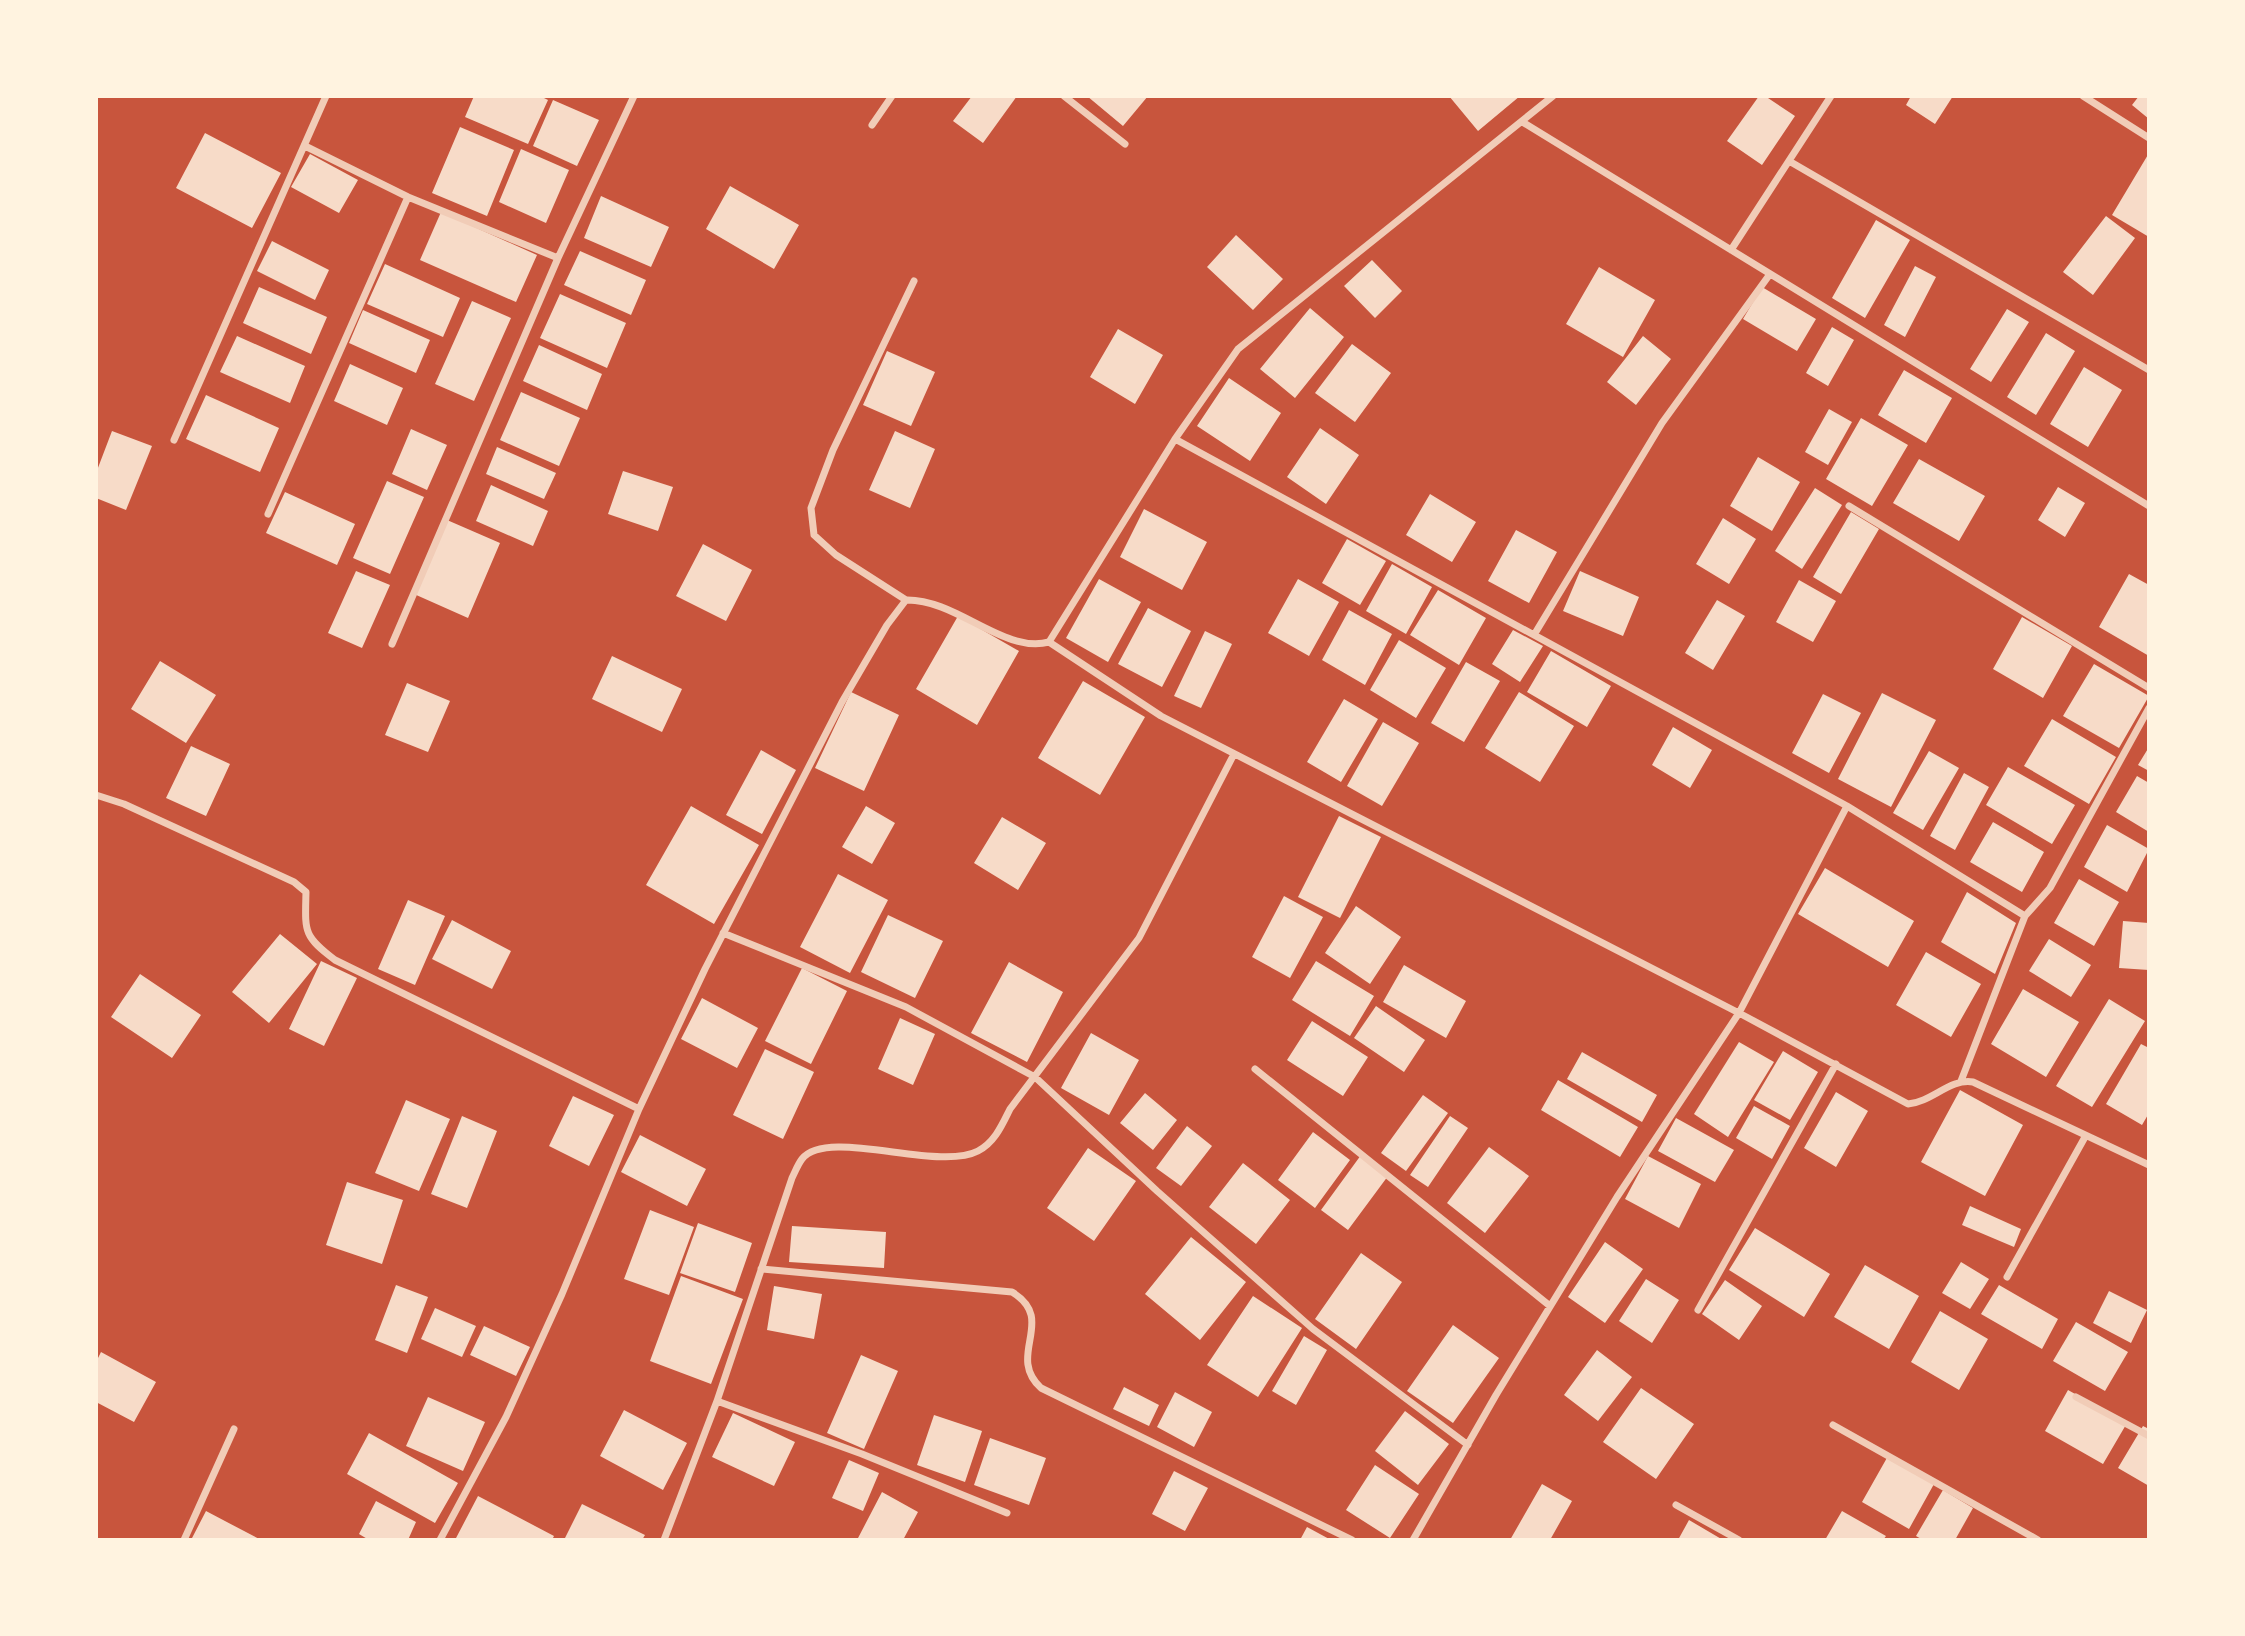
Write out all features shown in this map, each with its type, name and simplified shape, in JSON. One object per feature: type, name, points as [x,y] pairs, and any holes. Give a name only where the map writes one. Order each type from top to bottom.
[{"type":"street","points":[[174,440],[326,96]]},
{"type":"street","points":[[392,644],[558,258],[634,96]]},
{"type":"street","points":[[872,125],[892,96]]},
{"type":"street","points":[[1064,96],[1125,144]]},
{"type":"street","points":[[1049,642],[1175,439],[1238,349],[1524,123],[1553,96]]},
{"type":"street","points":[[1731,250],[1831,96]]},
{"type":"street","points":[[2083,96],[2149,138]]},
{"type":"street","points":[[1524,123],[2149,506]]},
{"type":"street","points":[[305,146],[408,197],[558,258]]},
{"type":"street","points":[[1789,161],[2149,370]]},
{"type":"street","points":[[268,514],[408,197]]},
{"type":"street","points":[[1534,635],[1662,423],[1770,274]]},
{"type":"street","points":[[914,282],[833,450],[811,508],[814,535],[836,555],[906,600],[923,600],[951,609],[1018,642],[1049,642],[1161,716],[1739,1013],[1908,1104],[1925,1101],[1961,1081],[1981,1084],[2085,1137],[2149,1165]]},
{"type":"street","points":[[1175,439],[1847,806],[2025,916]]},
{"type":"street","points":[[1849,506],[2149,688]]},
{"type":"street","points":[[440,1540],[506,1417],[562,1294],[639,1109],[723,933],[842,702],[887,625],[906,600]]},
{"type":"street","points":[[1961,1081],[2025,916],[2050,888],[2149,708]]},
{"type":"street","points":[[664,1540],[717,1401],[792,1178],[803,1157],[825,1147],[951,1157],[976,1152],[994,1139],[1010,1109],[1139,938],[1234,754]]},
{"type":"street","points":[[96,795],[124,804],[294,881],[306,892],[305,928],[310,941],[335,960],[639,1109]]},
{"type":"street","points":[[1413,1540],[1617,1197],[1739,1013],[1847,806]]},
{"type":"street","points":[[723,933],[906,1007],[1035,1077],[1157,1191],[1313,1329],[1468,1445]]},
{"type":"street","points":[[1698,1310],[1836,1064]]},
{"type":"street","points":[[1255,1069],[1550,1306]]},
{"type":"street","points":[[2007,1278],[2085,1137]]},
{"type":"street","points":[[761,1269],[1012,1292],[1027,1301],[1032,1312],[1027,1365],[1030,1378],[1041,1388],[1352,1540]]},
{"type":"street","points":[[2076,1397],[2149,1436]]},
{"type":"street","points":[[717,1401],[862,1454],[1007,1513]]},
{"type":"street","points":[[1833,1424],[2038,1540]]},
{"type":"street","points":[[184,1540],[234,1429]]},
{"type":"street","points":[[1676,1506],[1739,1540]]},
{"type":"building","points":[[474,96],[540,96],[548,100],[528,144],[465,117]]},
{"type":"building","points":[[972,96],[1017,96],[983,143],[953,121]]},
{"type":"building","points":[[1087,96],[1148,96],[1123,126]]},
{"type":"building","points":[[1449,96],[1520,96],[1478,131]]},
{"type":"building","points":[[1759,96],[1765,96],[1795,116],[1762,165],[1727,141]]},
{"type":"building","points":[[1911,96],[1953,96],[1935,124],[1906,105]]},
{"type":"building","points":[[2139,96],[2149,96],[2149,119],[2132,105]]},
{"type":"building","points":[[553,100],[599,120],[577,166],[533,146]]},
{"type":"building","points":[[460,127],[514,150],[487,216],[432,193]]},
{"type":"building","points":[[205,133],[281,173],[252,228],[176,188]]},
{"type":"building","points":[[521,149],[569,170],[546,223],[499,202]]},
{"type":"building","points":[[2149,153],[2149,237],[2112,215]]},
{"type":"building","points":[[310,154],[358,180],[339,213],[291,187]]},
{"type":"building","points":[[730,186],[799,225],[774,269],[706,229]]},
{"type":"building","points":[[601,196],[669,227],[651,267],[584,238]]},
{"type":"building","points":[[441,212],[537,255],[516,302],[420,260]]},
{"type":"building","points":[[2106,216],[2135,238],[2093,295],[2063,272]]},
{"type":"building","points":[[1876,220],[1910,240],[1865,318],[1832,298]]},
{"type":"building","points":[[1236,235],[1283,279],[1253,310],[1207,267]]},
{"type":"building","points":[[272,241],[329,270],[315,300],[257,271]]},
{"type":"building","points":[[580,251],[646,280],[631,315],[564,285]]},
{"type":"building","points":[[1372,260],[1402,291],[1375,318],[1344,286]]},
{"type":"building","points":[[385,264],[460,298],[443,337],[367,304]]},
{"type":"building","points":[[1915,266],[1936,277],[1905,337],[1884,325]]},
{"type":"building","points":[[1599,267],[1655,300],[1623,357],[1566,324]]},
{"type":"building","points":[[259,287],[327,317],[311,354],[243,323]]},
{"type":"building","points":[[1762,287],[1816,319],[1797,351],[1743,319]]},
{"type":"building","points":[[560,294],[626,323],[607,368],[540,338]]},
{"type":"building","points":[[472,301],[511,318],[474,401],[435,384]]},
{"type":"building","points":[[1310,308],[1344,337],[1295,398],[1260,369]]},
{"type":"building","points":[[2007,309],[2029,322],[1991,382],[1970,369]]},
{"type":"building","points":[[363,310],[430,340],[416,373],[349,343]]},
{"type":"building","points":[[1832,327],[1854,340],[1828,386],[1806,373]]},
{"type":"building","points":[[1118,329],[1163,355],[1135,404],[1090,377]]},
{"type":"building","points":[[2046,333],[2075,351],[2036,415],[2007,397]]},
{"type":"building","points":[[237,336],[305,366],[290,403],[220,372]]},
{"type":"building","points":[[1643,336],[1671,359],[1636,405],[1607,382]]},
{"type":"building","points":[[1352,344],[1391,373],[1355,422],[1315,393]]},
{"type":"building","points":[[539,345],[602,374],[587,410],[523,381]]},
{"type":"building","points":[[887,351],[935,372],[911,426],[863,405]]},
{"type":"building","points":[[350,364],[403,388],[387,425],[334,401]]},
{"type":"building","points":[[2084,367],[2122,390],[2088,447],[2050,424]]},
{"type":"building","points":[[1904,370],[1952,398],[1926,443],[1878,415]]},
{"type":"building","points":[[1229,378],[1281,413],[1250,461],[1197,426]]},
{"type":"building","points":[[521,392],[580,418],[559,466],[500,440]]},
{"type":"building","points":[[206,395],[279,428],[260,472],[186,439]]},
{"type":"building","points":[[1829,409],[1852,422],[1828,465],[1805,452]]},
{"type":"building","points":[[1861,418],[1908,445],[1872,506],[1826,479]]},
{"type":"building","points":[[1320,428],[1359,455],[1326,504],[1287,477]]},
{"type":"building","points":[[411,429],[447,445],[427,490],[392,474]]},
{"type":"building","points":[[112,431],[152,446],[126,510],[96,498],[96,473]]},
{"type":"building","points":[[895,431],[935,449],[910,508],[869,490]]},
{"type":"building","points":[[497,447],[556,473],[544,499],[486,474]]},
{"type":"building","points":[[1758,457],[1800,482],[1772,531],[1730,506]]},
{"type":"building","points":[[1919,459],[1985,496],[1959,541],[1893,503]]},
{"type":"building","points":[[623,471],[673,487],[658,531],[608,514]]},
{"type":"building","points":[[387,481],[424,497],[390,574],[353,558]]},
{"type":"building","points":[[491,485],[548,511],[533,546],[476,521]]},
{"type":"building","points":[[2058,487],[2085,503],[2065,537],[2038,520]]},
{"type":"building","points":[[1815,488],[1842,505],[1802,569],[1775,551]]},
{"type":"building","points":[[285,492],[355,524],[337,565],[266,533]]},
{"type":"building","points":[[1430,494],[1476,522],[1452,562],[1406,535]]},
{"type":"building","points":[[1144,509],[1207,542],[1182,590],[1120,557]]},
{"type":"building","points":[[1851,512],[1879,529],[1841,594],[1813,577]]},
{"type":"building","points":[[1723,518],[1756,539],[1729,584],[1696,564]]},
{"type":"building","points":[[447,520],[500,543],[468,618],[414,594]]},
{"type":"building","points":[[1516,530],[1557,552],[1529,603],[1488,581]]},
{"type":"building","points":[[1347,539],[1386,561],[1360,605],[1322,583]]},
{"type":"building","points":[[703,544],[752,570],[726,621],[676,596]]},
{"type":"building","points":[[1392,564],[1432,587],[1406,634],[1366,611]]},
{"type":"building","points":[[356,571],[390,585],[362,648],[328,633]]},
{"type":"building","points":[[1580,571],[1639,597],[1623,636],[1563,611]]},
{"type":"building","points":[[2129,574],[2149,585],[2149,656],[2099,627]]},
{"type":"building","points":[[1099,579],[1141,602],[1108,662],[1066,638]]},
{"type":"building","points":[[1298,579],[1339,602],[1309,656],[1268,633]]},
{"type":"building","points":[[1799,580],[1836,601],[1813,642],[1776,622]]},
{"type":"building","points":[[1438,590],[1486,618],[1459,665],[1410,635]]},
{"type":"building","points":[[1717,600],[1745,616],[1713,670],[1685,653]]},
{"type":"building","points":[[1148,608],[1191,631],[1162,687],[1118,664]]},
{"type":"building","points":[[1349,610],[1392,634],[1365,685],[1322,660]]},
{"type":"building","points":[[958,616],[1019,651],[977,725],[916,689]]},
{"type":"building","points":[[2022,617],[2072,646],[2043,698],[1993,669]]},
{"type":"building","points":[[1513,630],[1543,646],[1520,682],[1492,664]]},
{"type":"building","points":[[1205,631],[1232,644],[1201,708],[1174,696]]},
{"type":"building","points":[[1399,640],[1446,668],[1416,718],[1370,690]]},
{"type":"building","points":[[1551,651],[1611,686],[1587,727],[1527,692]]},
{"type":"building","points":[[612,656],[682,689],[662,732],[592,699]]},
{"type":"building","points":[[160,661],[216,695],[186,743],[131,709]]},
{"type":"building","points":[[1466,662],[1500,681],[1464,742],[1431,723]]},
{"type":"building","points":[[2094,664],[2149,696],[2119,748],[2063,716]]},
{"type":"building","points":[[1083,681],[1145,717],[1100,795],[1038,758]]},
{"type":"building","points":[[407,683],[450,701],[428,752],[385,735]]},
{"type":"building","points":[[851,692],[899,715],[864,791],[815,768]]},
{"type":"building","points":[[1519,692],[1574,726],[1540,782],[1485,748]]},
{"type":"building","points":[[1882,693],[1936,720],[1891,807],[1838,779]]},
{"type":"building","points":[[1823,694],[1861,713],[1829,773],[1792,753]]},
{"type":"building","points":[[1344,699],[1378,719],[1341,782],[1307,762]]},
{"type":"building","points":[[2052,719],[2116,757],[2089,804],[2024,766]]},
{"type":"building","points":[[1383,722],[1419,743],[1382,806],[1347,786]]},
{"type":"building","points":[[1673,727],[1712,750],[1690,788],[1652,765]]},
{"type":"building","points":[[191,746],[230,764],[206,816],[166,798]]},
{"type":"building","points":[[2149,747],[2149,771],[2138,765]]},
{"type":"building","points":[[761,750],[796,770],[762,834],[726,815]]},
{"type":"building","points":[[1929,751],[1959,768],[1923,830],[1893,813]]},
{"type":"building","points":[[2008,767],[2075,805],[2052,844],[1986,805]]},
{"type":"building","points":[[1964,773],[1989,787],[1955,850],[1930,836]]},
{"type":"building","points":[[2137,776],[2149,783],[2149,832],[2116,812]]},
{"type":"building","points":[[691,806],[759,845],[714,924],[646,885]]},
{"type":"building","points":[[866,806],[895,823],[872,864],[842,847]]},
{"type":"building","points":[[1339,816],[1381,837],[1340,918],[1298,897]]},
{"type":"building","points":[[1002,817],[1046,843],[1018,890],[974,863]]},
{"type":"building","points":[[1993,822],[2044,852],[2022,892],[1970,862]]},
{"type":"building","points":[[2107,825],[2149,849],[2127,892],[2084,867]]},
{"type":"building","points":[[1825,868],[1914,921],[1888,967],[1798,914]]},
{"type":"building","points":[[838,874],[888,900],[850,973],[800,947]]},
{"type":"building","points":[[2079,879],[2119,902],[2094,946],[2054,923]]},
{"type":"building","points":[[1967,892],[2016,923],[1995,974],[1941,942]]},
{"type":"building","points":[[1284,896],[1323,917],[1290,978],[1252,957]]},
{"type":"building","points":[[408,900],[445,916],[415,985],[378,969]]},
{"type":"building","points":[[1356,906],[1401,937],[1370,984],[1325,953]]},
{"type":"building","points":[[888,915],[943,941],[915,998],[861,972]]},
{"type":"building","points":[[452,920],[511,951],[492,989],[432,959]]},
{"type":"building","points":[[2123,921],[2149,923],[2149,970],[2119,968]]},
{"type":"building","points":[[280,934],[317,964],[269,1023],[232,992]]},
{"type":"building","points":[[2049,939],[2091,965],[2071,997],[2029,971]]},
{"type":"building","points":[[1926,952],[1981,984],[1951,1037],[1896,1005]]},
{"type":"building","points":[[321,961],[357,978],[324,1046],[289,1029]]},
{"type":"building","points":[[1316,961],[1374,996],[1350,1036],[1292,1000]]},
{"type":"building","points":[[1009,962],[1063,992],[1027,1062],[971,1033]]},
{"type":"building","points":[[1404,965],[1466,1001],[1446,1038],[1383,1002]]},
{"type":"building","points":[[802,968],[847,991],[811,1064],[765,1041]]},
{"type":"building","points":[[140,974],[201,1015],[172,1058],[111,1017]]},
{"type":"building","points":[[2023,989],[2079,1022],[2046,1077],[1991,1044]]},
{"type":"building","points":[[702,998],[758,1028],[737,1068],[681,1039]]},
{"type":"building","points":[[2109,999],[2145,1021],[2092,1107],[2056,1086]]},
{"type":"building","points":[[1376,1006],[1425,1040],[1404,1072],[1354,1038]]},
{"type":"building","points":[[900,1018],[935,1034],[913,1085],[878,1069]]},
{"type":"building","points":[[1312,1021],[1368,1057],[1343,1096],[1287,1060]]},
{"type":"building","points":[[1091,1033],[1139,1060],[1109,1115],[1061,1088]]},
{"type":"building","points":[[1739,1042],[1774,1062],[1728,1137],[1694,1114]]},
{"type":"building","points":[[2141,1044],[2149,1048],[2149,1113],[2142,1125],[2106,1104]]},
{"type":"building","points":[[765,1049],[814,1072],[783,1139],[733,1115]]},
{"type":"building","points":[[1783,1051],[1818,1072],[1790,1120],[1754,1100]]},
{"type":"building","points":[[1582,1052],[1657,1095],[1642,1122],[1567,1079]]},
{"type":"building","points":[[1558,1080],[1638,1127],[1620,1157],[1541,1110]]},
{"type":"building","points":[[1960,1090],[2023,1125],[1985,1196],[1921,1162]]},
{"type":"building","points":[[1836,1092],[1868,1111],[1836,1167],[1804,1148]]},
{"type":"building","points":[[1145,1093],[1177,1120],[1153,1150],[1120,1123]]},
{"type":"building","points":[[1423,1095],[1448,1113],[1406,1171],[1381,1153]]},
{"type":"building","points":[[573,1096],[614,1115],[589,1166],[549,1146]]},
{"type":"building","points":[[406,1100],[450,1119],[419,1191],[375,1173]]},
{"type":"building","points":[[1754,1106],[1790,1126],[1772,1159],[1736,1138]]},
{"type":"building","points":[[462,1116],[497,1131],[467,1208],[431,1194]]},
{"type":"building","points":[[1450,1116],[1468,1128],[1428,1187],[1410,1175]]},
{"type":"building","points":[[1676,1118],[1734,1150],[1715,1182],[1658,1151]]},
{"type":"building","points":[[1187,1126],[1212,1146],[1181,1186],[1156,1168]]},
{"type":"building","points":[[1313,1132],[1350,1160],[1315,1208],[1278,1180]]},
{"type":"building","points":[[640,1135],[706,1169],[687,1206],[621,1172]]},
{"type":"building","points":[[1489,1147],[1529,1176],[1485,1233],[1447,1203]]},
{"type":"building","points":[[1088,1148],[1136,1181],[1094,1241],[1047,1208]]},
{"type":"building","points":[[1361,1155],[1388,1176],[1348,1230],[1321,1210]]},
{"type":"building","points":[[1648,1156],[1701,1184],[1679,1228],[1625,1199]]},
{"type":"building","points":[[1243,1163],[1290,1200],[1256,1244],[1209,1207]]},
{"type":"building","points":[[347,1182],[403,1200],[382,1264],[326,1245]]},
{"type":"building","points":[[1970,1206],[2021,1229],[2014,1247],[1962,1225]]},
{"type":"building","points":[[650,1210],[694,1227],[669,1295],[624,1279]]},
{"type":"building","points":[[698,1223],[752,1243],[735,1292],[680,1273]]},
{"type":"building","points":[[792,1226],[886,1232],[884,1268],[789,1262]]},
{"type":"building","points":[[1755,1228],[1830,1274],[1804,1317],[1729,1270]]},
{"type":"building","points":[[1191,1237],[1246,1282],[1200,1340],[1145,1294]]},
{"type":"building","points":[[1605,1242],[1643,1269],[1605,1323],[1568,1297]]},
{"type":"building","points":[[1361,1253],[1402,1282],[1356,1349],[1315,1319]]},
{"type":"building","points":[[1961,1262],[1989,1279],[1970,1309],[1942,1293]]},
{"type":"building","points":[[1865,1265],[1919,1296],[1889,1349],[1834,1317]]},
{"type":"building","points":[[681,1276],[743,1299],[711,1384],[650,1361]]},
{"type":"building","points":[[1646,1279],[1679,1300],[1652,1343],[1619,1321]]},
{"type":"building","points":[[1725,1280],[1762,1306],[1739,1340],[1702,1314]]},
{"type":"building","points":[[396,1285],[428,1297],[407,1353],[375,1340]]},
{"type":"building","points":[[1999,1285],[2058,1319],[2042,1349],[1981,1314]]},
{"type":"building","points":[[774,1286],[822,1294],[814,1339],[767,1330]]},
{"type":"building","points":[[2109,1291],[2147,1310],[2131,1343],[2093,1323]]},
{"type":"building","points":[[1253,1296],[1302,1328],[1258,1397],[1207,1365]]},
{"type":"building","points":[[435,1308],[476,1326],[462,1357],[421,1339]]},
{"type":"building","points":[[1940,1311],[1988,1339],[1959,1390],[1911,1362]]},
{"type":"building","points":[[2076,1322],[2128,1352],[2105,1391],[2053,1361]]},
{"type":"building","points":[[1453,1325],[1499,1358],[1453,1423],[1407,1391]]},
{"type":"building","points":[[484,1326],[530,1347],[516,1376],[470,1355]]},
{"type":"building","points":[[1304,1336],[1327,1350],[1296,1405],[1272,1391]]},
{"type":"building","points":[[1597,1350],[1632,1377],[1598,1421],[1564,1395]]},
{"type":"building","points":[[101,1352],[156,1382],[134,1422],[96,1402],[96,1362]]},
{"type":"building","points":[[861,1355],[898,1371],[864,1449],[827,1433]]},
{"type":"building","points":[[1124,1387],[1159,1405],[1149,1426],[1113,1409]]},
{"type":"building","points":[[1641,1388],[1694,1424],[1656,1479],[1603,1442]]},
{"type":"building","points":[[2068,1390],[2127,1423],[2103,1464],[2045,1431]]},
{"type":"building","points":[[1175,1392],[1212,1412],[1194,1447],[1157,1427]]},
{"type":"building","points":[[428,1397],[485,1422],[463,1471],[406,1446]]},
{"type":"building","points":[[624,1410],[687,1443],[663,1490],[600,1456]]},
{"type":"building","points":[[1405,1411],[1449,1444],[1418,1485],[1375,1451]]},
{"type":"building","points":[[733,1413],[795,1442],[774,1486],[712,1457]]},
{"type":"building","points":[[934,1415],[982,1431],[965,1482],[917,1465]]},
{"type":"building","points":[[2143,1426],[2149,1429],[2149,1486],[2118,1468]]},
{"type":"building","points":[[369,1433],[458,1483],[435,1523],[347,1474]]},
{"type":"building","points":[[990,1438],[1046,1458],[1029,1505],[974,1485]]},
{"type":"building","points":[[1888,1456],[1934,1484],[1909,1529],[1862,1502]]},
{"type":"building","points":[[849,1460],[879,1473],[863,1511],[832,1498]]},
{"type":"building","points":[[1375,1465],[1419,1494],[1390,1538],[1346,1510]]},
{"type":"building","points":[[1174,1471],[1208,1488],[1185,1531],[1152,1514]]},
{"type":"building","points":[[1542,1484],[1572,1501],[1550,1540],[1510,1540]]},
{"type":"building","points":[[1943,1490],[1973,1508],[1955,1540],[1923,1540],[1916,1536]]},
{"type":"building","points":[[882,1492],[918,1512],[903,1540],[857,1540]]},
{"type":"building","points":[[478,1496],[554,1536],[552,1540],[455,1540]]},
{"type":"building","points":[[376,1501],[416,1522],[408,1540],[369,1540],[359,1534]]},
{"type":"building","points":[[582,1504],[645,1535],[642,1540],[564,1540]]},
{"type":"building","points":[[206,1511],[261,1540],[191,1540]]},
{"type":"building","points":[[1842,1511],[1886,1536],[1883,1540],[1825,1540]]},
{"type":"building","points":[[1689,1520],[1723,1540],[1678,1540]]},
{"type":"building","points":[[1307,1527],[1331,1540],[1300,1540]]}]
